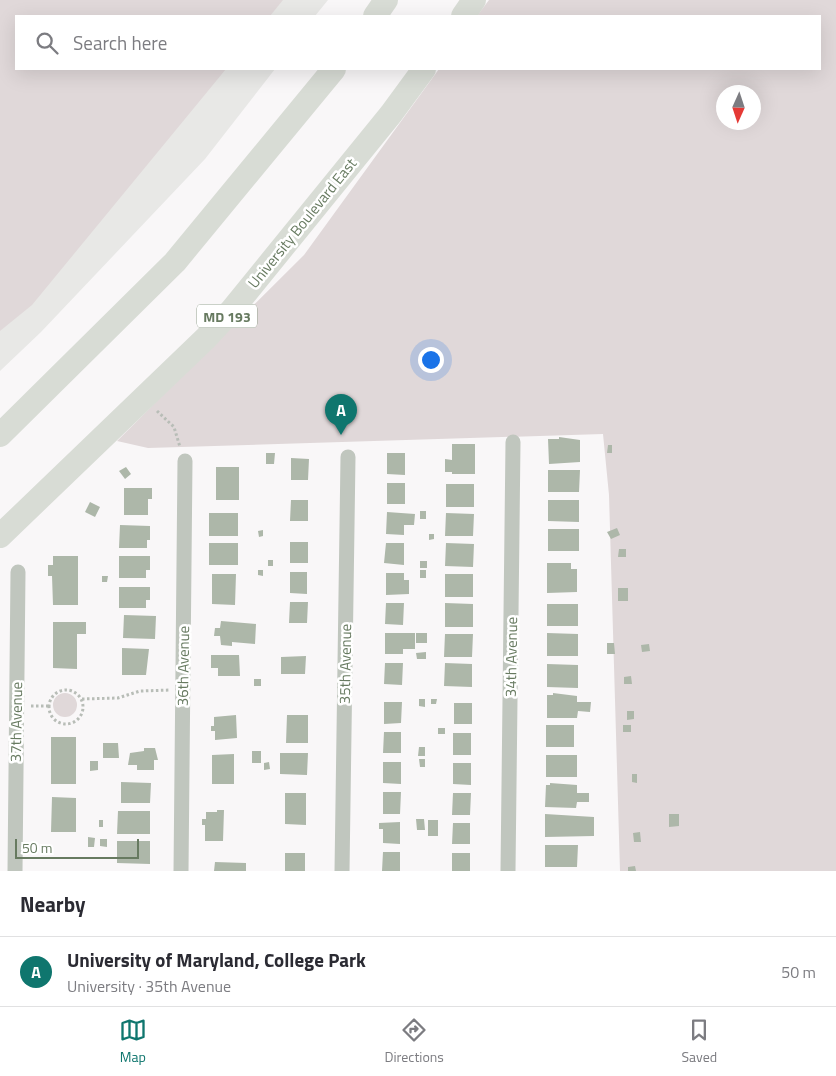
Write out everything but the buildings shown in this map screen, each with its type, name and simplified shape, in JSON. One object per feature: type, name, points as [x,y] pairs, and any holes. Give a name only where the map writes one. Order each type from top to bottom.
[{"type":"main road","points":[[375,15],[386,0]]},
{"type":"main road","points":[[0,435],[175,262],[333,70]]},
{"type":"main road","name":"University Boulevard East","points":[[0,536],[231,312],[391,114],[423,70]]},
{"type":"street","name":"34th Avenue","points":[[508,871],[513,442]]},
{"type":"street","name":"35th Avenue","points":[[342,871],[348,457]]},
{"type":"street","name":"36th Avenue","points":[[181,871],[185,461]]},
{"type":"street","name":"37th Avenue","points":[[15,871],[18,572]]},
{"type":"path","points":[[144,398],[174,427],[185,461]]},
{"type":"path","points":[[82,699],[83,709],[78,719],[68,723],[58,722],[50,714],[48,706],[54,694],[64,690],[74,691],[82,699],[118,698],[140,691],[183,689]]},
{"type":"shaded area","points":[[0,0],[328,0],[316,15],[15,15],[15,70],[274,70],[205,159],[41,332],[0,371]]},
{"type":"shaded area","points":[[0,0],[283,0],[271,15],[15,15],[15,70],[225,70],[32,305],[0,331]]},
{"type":"shaded area","points":[[489,0],[836,0],[836,871],[620,871],[609,495],[603,434],[148,448],[117,441],[304,255],[438,70],[821,70],[821,15],[478,15]]},
{"type":"shaded area","points":[[65,693],[74,696],[77,705],[74,714],[65,717],[56,714],[53,705],[56,696]]},
{"type":"place","name":"University of Maryland, College Park","points":[[341,435]]}]
